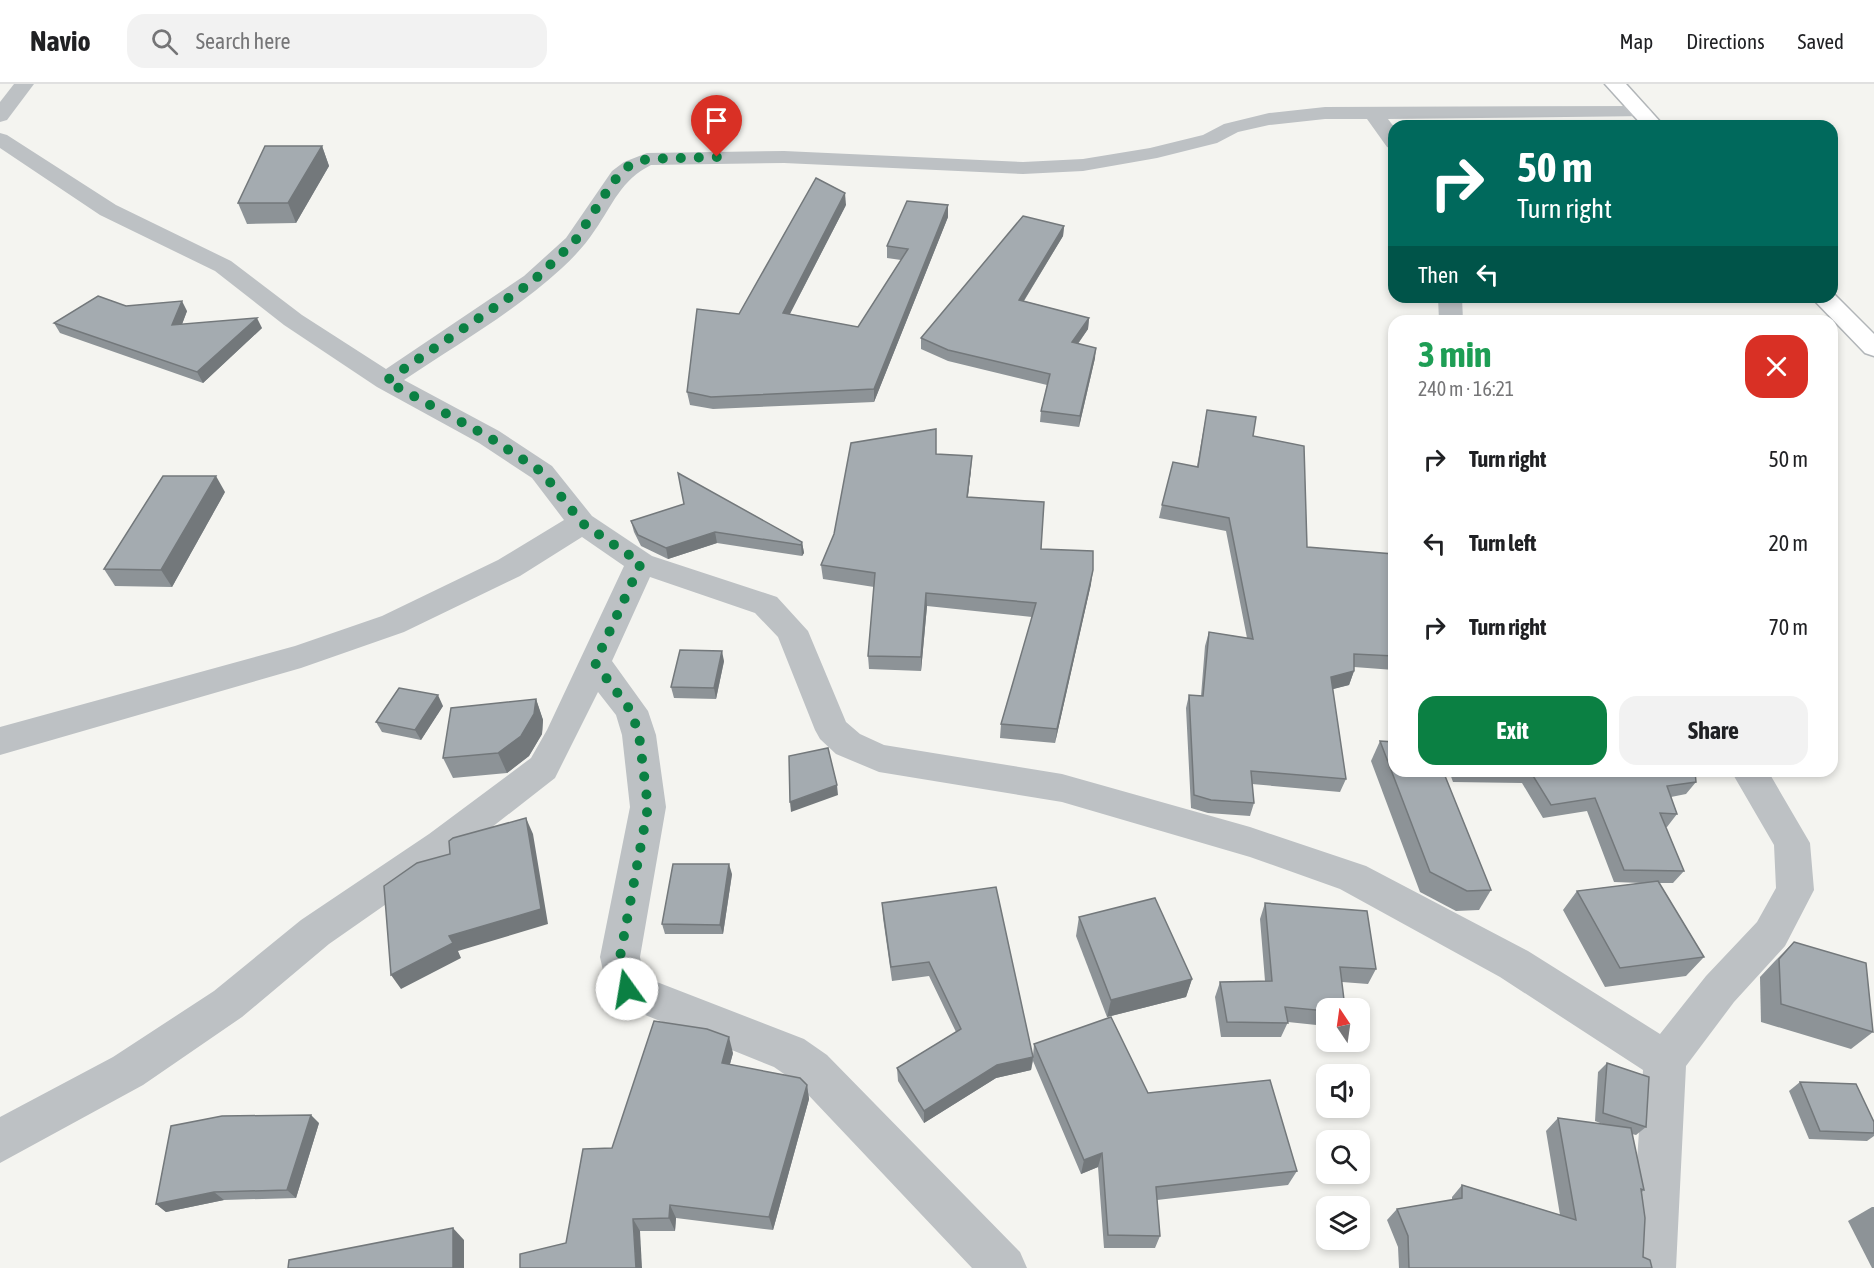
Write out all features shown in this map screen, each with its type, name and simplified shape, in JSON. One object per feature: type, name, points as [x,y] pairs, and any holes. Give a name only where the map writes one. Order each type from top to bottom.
[{"type":"main road","points":[[1615,84],[1648,119]]},
{"type":"main road","points":[[1829,303],[1874,348]]},
{"type":"street","points":[[0,116],[24,84]]},
{"type":"street","points":[[386,381],[532,282],[575,241],[613,182],[627,167],[647,159],[784,156],[1023,168],[1083,165],[1150,154],[1210,139],[1231,128],[1269,119],[1325,113],[1648,119]]},
{"type":"street","points":[[1374,114],[1388,134]]},
{"type":"street","points":[[0,139],[108,210],[223,266],[293,320],[386,381],[489,437],[542,472],[582,523],[641,563],[766,605],[792,631],[832,730],[848,744],[879,758],[1062,788],[1250,842],[1353,877],[1515,964],[1665,1060]]},
{"type":"street","points":[[0,741],[301,656],[393,624],[509,568],[582,523]]},
{"type":"street","points":[[0,1141],[128,1071],[228,1004],[315,932],[522,787],[543,768],[641,563]]},
{"type":"street","points":[[595,663],[631,711],[639,735],[648,807],[620,957],[627,989],[789,1053],[812,1069],[1004,1268]]},
{"type":"street","points":[[1653,1268],[1665,1060],[1720,989],[1771,934],[1795,890],[1792,843],[1753,777]]},
{"type":"building","points":[[265,146],[322,146],[288,203],[238,203]]},
{"type":"building","points":[[816,178],[845,193],[783,313],[858,327],[908,249],[887,246],[907,201],[948,205],[874,389],[711,397],[687,392],[697,309],[739,314]]},
{"type":"building","points":[[1023,216],[1064,226],[1019,300],[1089,318],[1072,342],[1096,348],[1080,416],[1041,411],[1050,374],[948,350],[921,338]]},
{"type":"building","points":[[98,296],[126,306],[182,301],[172,325],[257,318],[197,372],[54,323]]},
{"type":"building","points":[[1207,410],[1256,417],[1253,436],[1304,446],[1307,547],[1388,554],[1388,656],[1354,654],[1354,671],[1331,677],[1346,779],[1251,771],[1254,803],[1211,800],[1194,795],[1189,695],[1203,696],[1209,632],[1253,639],[1229,518],[1162,505],[1173,462],[1198,467]]},
{"type":"building","points":[[936,429],[936,454],[972,456],[967,497],[1044,502],[1041,549],[1093,551],[1093,570],[1057,729],[1001,724],[1036,603],[926,593],[921,657],[868,656],[875,573],[821,565],[834,534],[851,443]]},
{"type":"building","points":[[678,473],[802,542],[801,545],[715,532],[666,548],[638,535],[631,521],[684,504]]},
{"type":"building","points":[[163,476],[216,476],[161,570],[104,569]]},
{"type":"building","points":[[680,650],[722,651],[714,688],[671,687]]},
{"type":"building","points":[[399,688],[438,695],[415,730],[376,722]]},
{"type":"building","points":[[536,699],[534,714],[521,736],[498,753],[443,758],[451,708]]},
{"type":"building","points":[[1380,741],[1388,742],[1388,762]]},
{"type":"building","points":[[828,748],[837,785],[790,802],[789,756]]},
{"type":"building","points":[[1394,777],[1445,777],[1491,890],[1467,891],[1430,872]]},
{"type":"building","points":[[1534,777],[1696,777],[1696,782],[1667,786],[1677,814],[1660,813],[1684,871],[1624,870],[1595,798],[1551,805]]},
{"type":"building","points":[[526,818],[541,909],[449,936],[453,943],[391,975],[384,886],[417,863],[450,854],[449,841],[453,838]]},
{"type":"building","points":[[673,864],[729,864],[720,925],[662,924]]},
{"type":"building","points":[[1658,881],[1704,957],[1620,968],[1577,891]]},
{"type":"building","points":[[996,887],[1033,1057],[997,1065],[924,1111],[897,1068],[961,1029],[929,962],[891,967],[882,903]]},
{"type":"building","points":[[1155,898],[1192,979],[1111,1000],[1079,917]]},
{"type":"building","points":[[1265,903],[1367,911],[1376,969],[1340,967],[1344,998],[1316,998],[1316,1010],[1285,1007],[1288,1023],[1227,1022],[1220,982],[1272,981]]},
{"type":"building","points":[[1794,942],[1866,963],[1873,1032],[1781,1004],[1779,959]]},
{"type":"building","points":[[1111,1017],[1148,1093],[1270,1080],[1297,1171],[1156,1187],[1160,1236],[1108,1235],[1102,1153],[1084,1160],[1034,1044]]},
{"type":"building","points":[[654,1021],[707,1029],[729,1037],[722,1063],[800,1078],[807,1085],[769,1217],[670,1205],[669,1218],[633,1219],[636,1268],[520,1268],[520,1254],[566,1243],[583,1149],[612,1148]]},
{"type":"building","points":[[1607,1063],[1649,1077],[1646,1127],[1603,1113]]},
{"type":"building","points":[[1800,1082],[1856,1084],[1874,1122],[1874,1133],[1820,1131]]},
{"type":"building","points":[[311,1115],[287,1190],[214,1192],[156,1204],[171,1126],[222,1116]]},
{"type":"building","points":[[1558,1118],[1631,1128],[1644,1190],[1641,1189],[1645,1218],[1643,1257],[1650,1260],[1652,1268],[1409,1268],[1408,1236],[1397,1209],[1462,1198],[1462,1185],[1576,1220]]},
{"type":"building","points":[[453,1228],[453,1268],[288,1268],[289,1260]]},
{"type":"route","points":[[627,989],[620,957],[648,807],[639,735],[631,711],[595,663],[641,563],[582,523],[542,472],[489,437],[386,381],[532,282],[575,241],[613,182],[627,167],[647,159],[717,157]]}]
